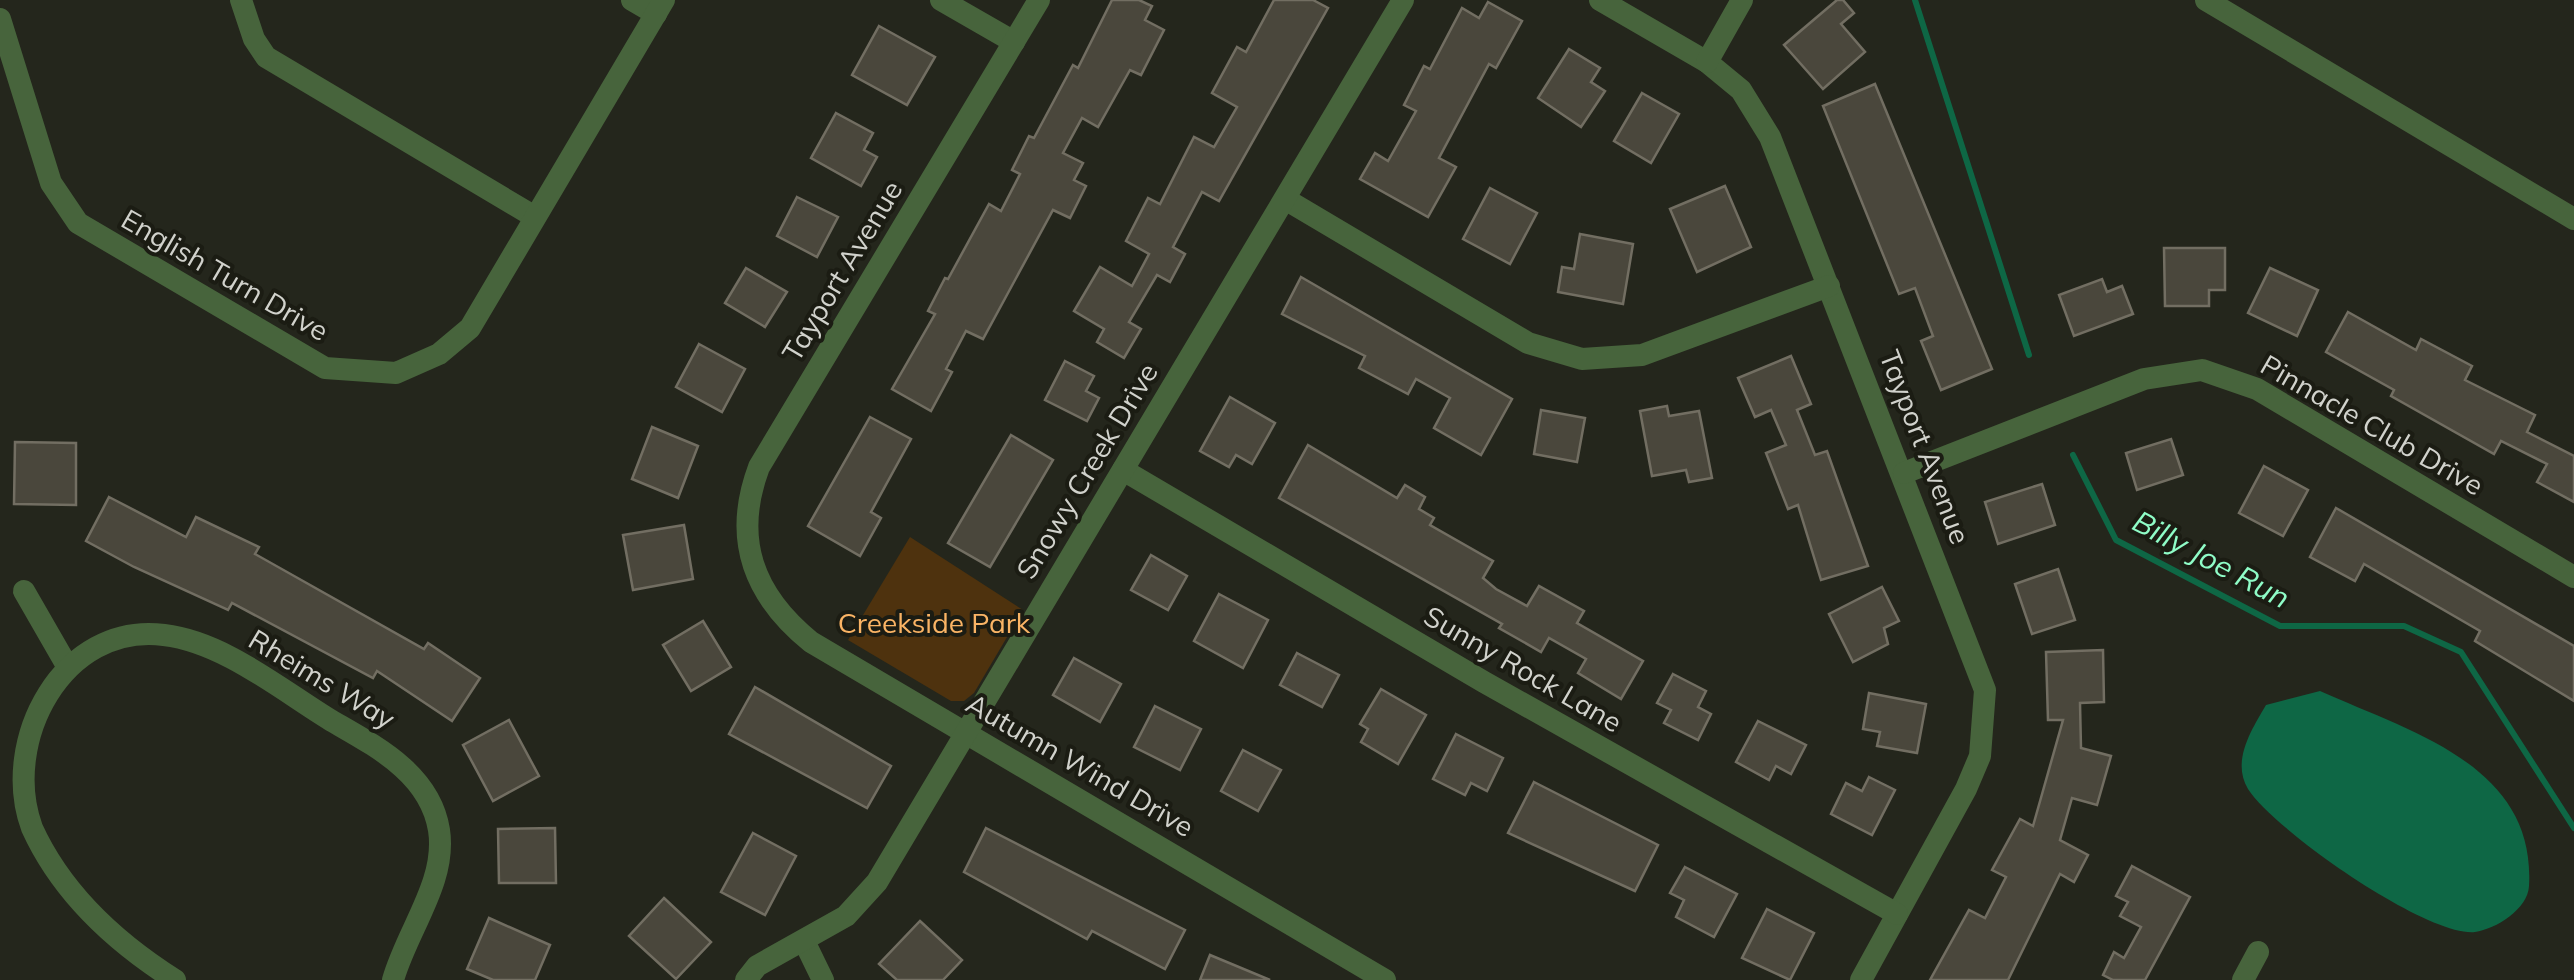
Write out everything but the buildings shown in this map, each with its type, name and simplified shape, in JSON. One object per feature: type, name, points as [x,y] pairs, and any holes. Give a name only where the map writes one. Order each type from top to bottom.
[{"type":"street","points":[[241,0],[254,40],[266,57],[536,217]]},
{"type":"street","points":[[632,0],[660,7]]},
{"type":"street","points":[[942,0],[1014,42]]},
{"type":"street","name":"Tayport Avenue","points":[[760,585],[750,562],[745,523],[759,467],[1039,0]]},
{"type":"street","name":"Snowy Creek Drive","points":[[746,980],[757,966],[846,916],[876,882],[1403,0]]},
{"type":"street","name":"Tayport Avenue","points":[[1600,0],[1706,62],[1741,90],[1770,137],[1904,473],[1985,690],[1980,756],[1966,789],[1861,980]]},
{"type":"street","points":[[1706,62],[1742,0]]},
{"type":"street","points":[[2206,0],[2574,219]]},
{"type":"street","name":"English Turn Drive","points":[[0,19],[10,93],[51,183],[78,223],[325,368],[396,373],[439,354],[470,328],[660,7]]},
{"type":"street","points":[[1285,200],[1528,343],[1582,359],[1642,355],[1829,286]]},
{"type":"street","name":"Pinnacle Club Drive","points":[[1904,473],[2144,380],[2202,370],[2257,389],[2574,577]]},
{"type":"street","name":"Sunny Rock Lane","points":[[1123,470],[1484,682],[1897,914]]},
{"type":"street","name":"Autumn Wind Drive","points":[[760,585],[780,614],[811,642],[1385,980]]},
{"type":"street","points":[[24,591],[66,664],[36,713],[22,756],[20,782],[31,827],[62,879],[100,926],[176,980]]},
{"type":"street","name":"Rheims Way","points":[[66,664],[117,637],[164,635],[188,640],[211,648],[392,756],[424,789],[439,829],[440,867],[404,942],[393,980]]},
{"type":"street","points":[[804,940],[823,980]]},
{"type":"street","points":[[2243,980],[2258,952]]},
{"type":"green space","name":"Creekside Park","points":[[910,537],[1023,610],[974,693],[964,701],[951,701],[848,640]]},
{"type":"shaded area","points":[[2320,691],[2428,739],[2490,782],[2512,810],[2526,845],[2529,886],[2523,902],[2510,917],[2475,932],[2423,918],[2353,878],[2263,807],[2243,778],[2243,756],[2250,735],[2266,705]]},
{"type":"waterway","name":"Billy Joe Run","points":[[1915,0],[2029,355]]},
{"type":"waterway","name":"Billy Joe Run","points":[[2073,455],[2116,540],[2280,626],[2404,626],[2461,652],[2574,828]]}]
